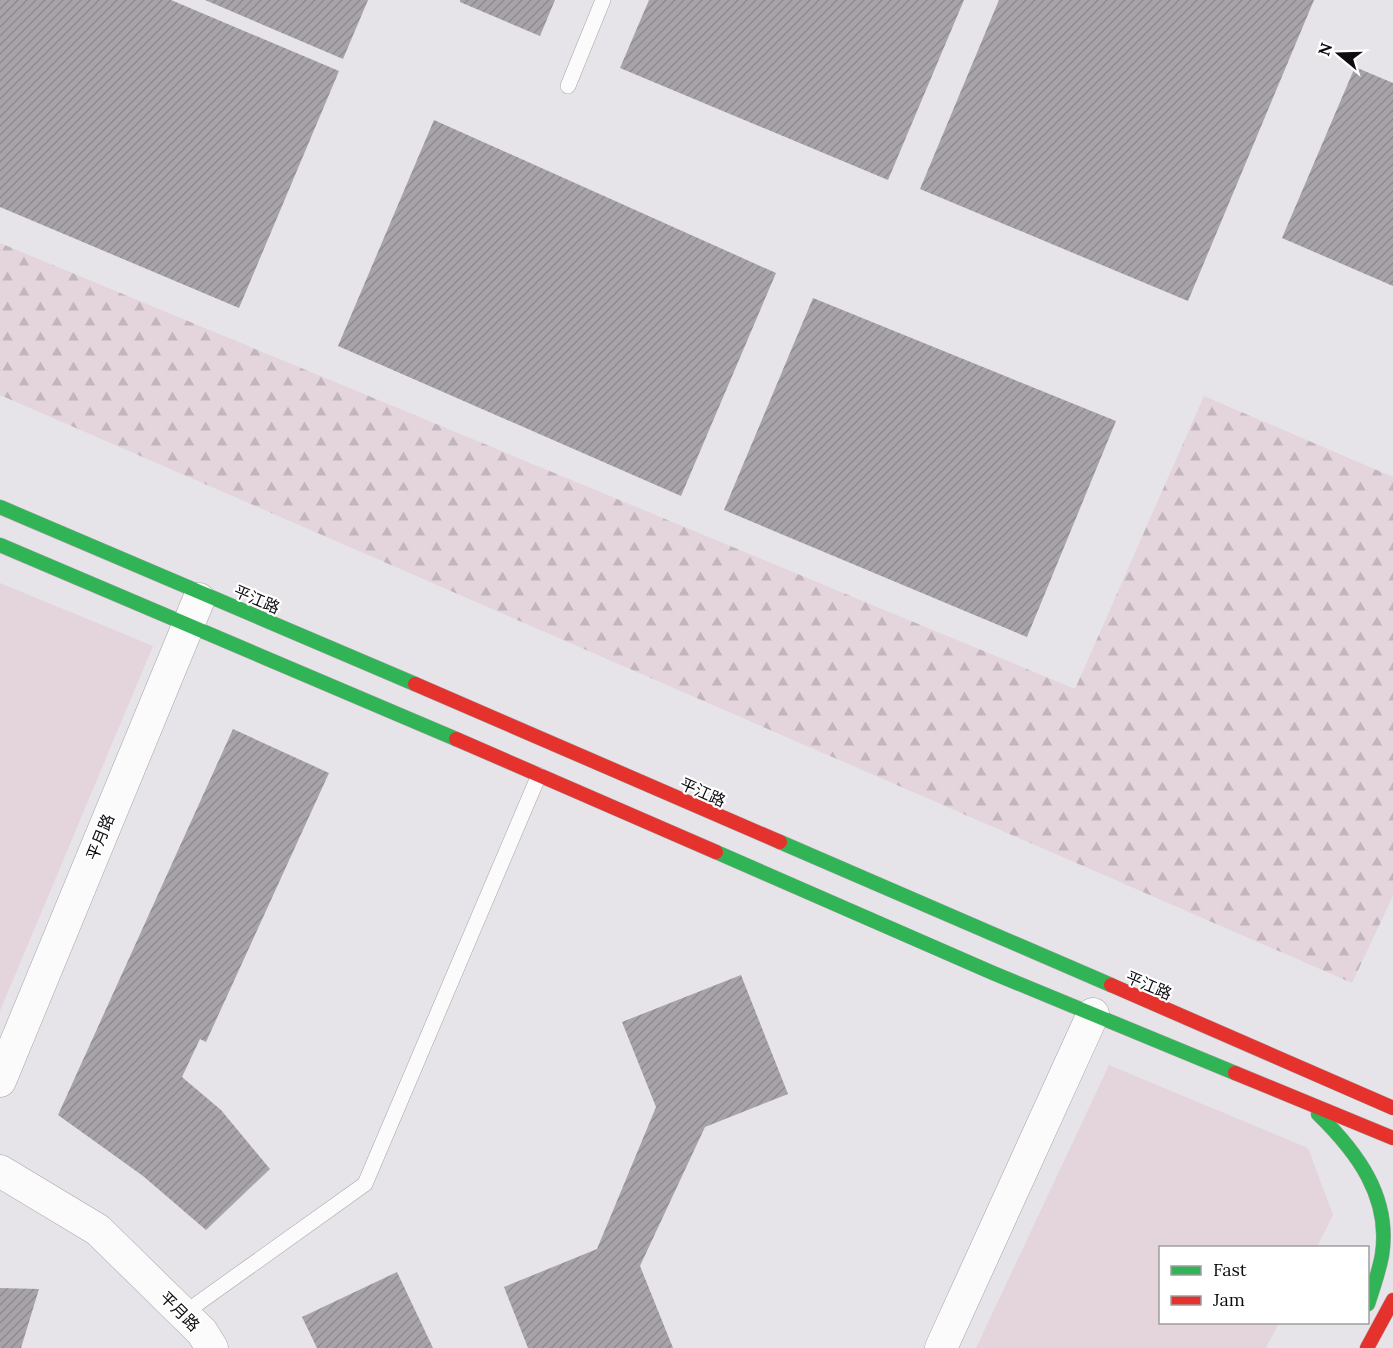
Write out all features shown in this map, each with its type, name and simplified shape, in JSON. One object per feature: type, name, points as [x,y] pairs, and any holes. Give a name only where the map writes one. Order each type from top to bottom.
[{"type":"street","name":"平江路","points":[[0,507],[470,707],[1393,1108]]},
{"type":"street","points":[[0,545],[539,775],[993,973],[1393,1138]]},
{"type":"street","name":"平月路","points":[[0,1081],[201,593]]},
{"type":"street","points":[[940,1348],[1093,1014]]},
{"type":"street","points":[[1314,1074],[1393,1096]]},
{"type":"street","points":[[1306,1103],[1345,1138],[1363,1163],[1378,1196],[1384,1237],[1380,1263],[1369,1301]]},
{"type":"street","name":"平月路","points":[[0,1171],[98,1230],[202,1332],[212,1348]]},
{"type":"street","points":[[1359,1345],[1393,1300]]},
{"type":"lane","points":[[567,86],[603,0]]},
{"type":"lane","points":[[183,1314],[365,1184],[539,775]]},
{"type":"green space","points":[[0,243],[1075,689],[1204,396],[1393,477],[1393,896],[1352,983],[0,395]]},
{"type":"green space","points":[[0,583],[153,646],[0,1011]]},
{"type":"green space","points":[[1109,1065],[1308,1148],[1333,1215],[1318,1246],[1159,1246],[1159,1324],[1278,1324],[1266,1348],[976,1348]]},
{"type":"building","points":[[0,0],[171,0],[339,71],[239,308],[0,207]]},
{"type":"building","points":[[205,0],[368,0],[343,59]]},
{"type":"building","points":[[460,0],[555,0],[540,36],[460,2]]},
{"type":"building","points":[[649,0],[964,0],[888,180],[620,68]]},
{"type":"building","points":[[999,0],[1314,0],[1188,301],[920,189]]},
{"type":"building","points":[[1355,67],[1393,83],[1393,286],[1282,238]]},
{"type":"building","points":[[434,120],[776,273],[681,496],[338,346]]},
{"type":"building","points":[[813,298],[1116,421],[1027,637],[724,510]]},
{"type":"building","points":[[233,729],[329,773],[206,1042],[200,1039],[182,1077],[221,1110],[270,1169],[206,1230],[143,1176],[58,1115]]},
{"type":"building","points":[[741,975],[788,1094],[705,1127],[640,1266],[673,1348],[528,1348],[504,1287],[597,1249],[656,1107],[622,1022]]},
{"type":"building","points":[[397,1272],[433,1348],[317,1348],[302,1317]]},
{"type":"building","points":[[0,1288],[39,1289],[21,1348],[0,1348]]},
{"type":"traffic: fast","points":[[0,507],[415,684]]},
{"type":"traffic: fast","points":[[0,545],[456,739]]},
{"type":"traffic: fast","points":[[780,842],[1111,985]]},
{"type":"traffic: fast","points":[[716,852],[993,973],[1235,1073]]},
{"type":"traffic: fast","points":[[1318,1114],[1358,1160],[1376,1195],[1381,1214],[1382,1255],[1369,1301]]},
{"type":"traffic: jam","points":[[415,684],[780,842]]},
{"type":"traffic: jam","points":[[456,739],[716,852]]},
{"type":"traffic: jam","points":[[1111,985],[1393,1108]]},
{"type":"traffic: jam","points":[[1235,1073],[1393,1138]]},
{"type":"traffic: jam","points":[[1367,1348],[1393,1300]]}]
